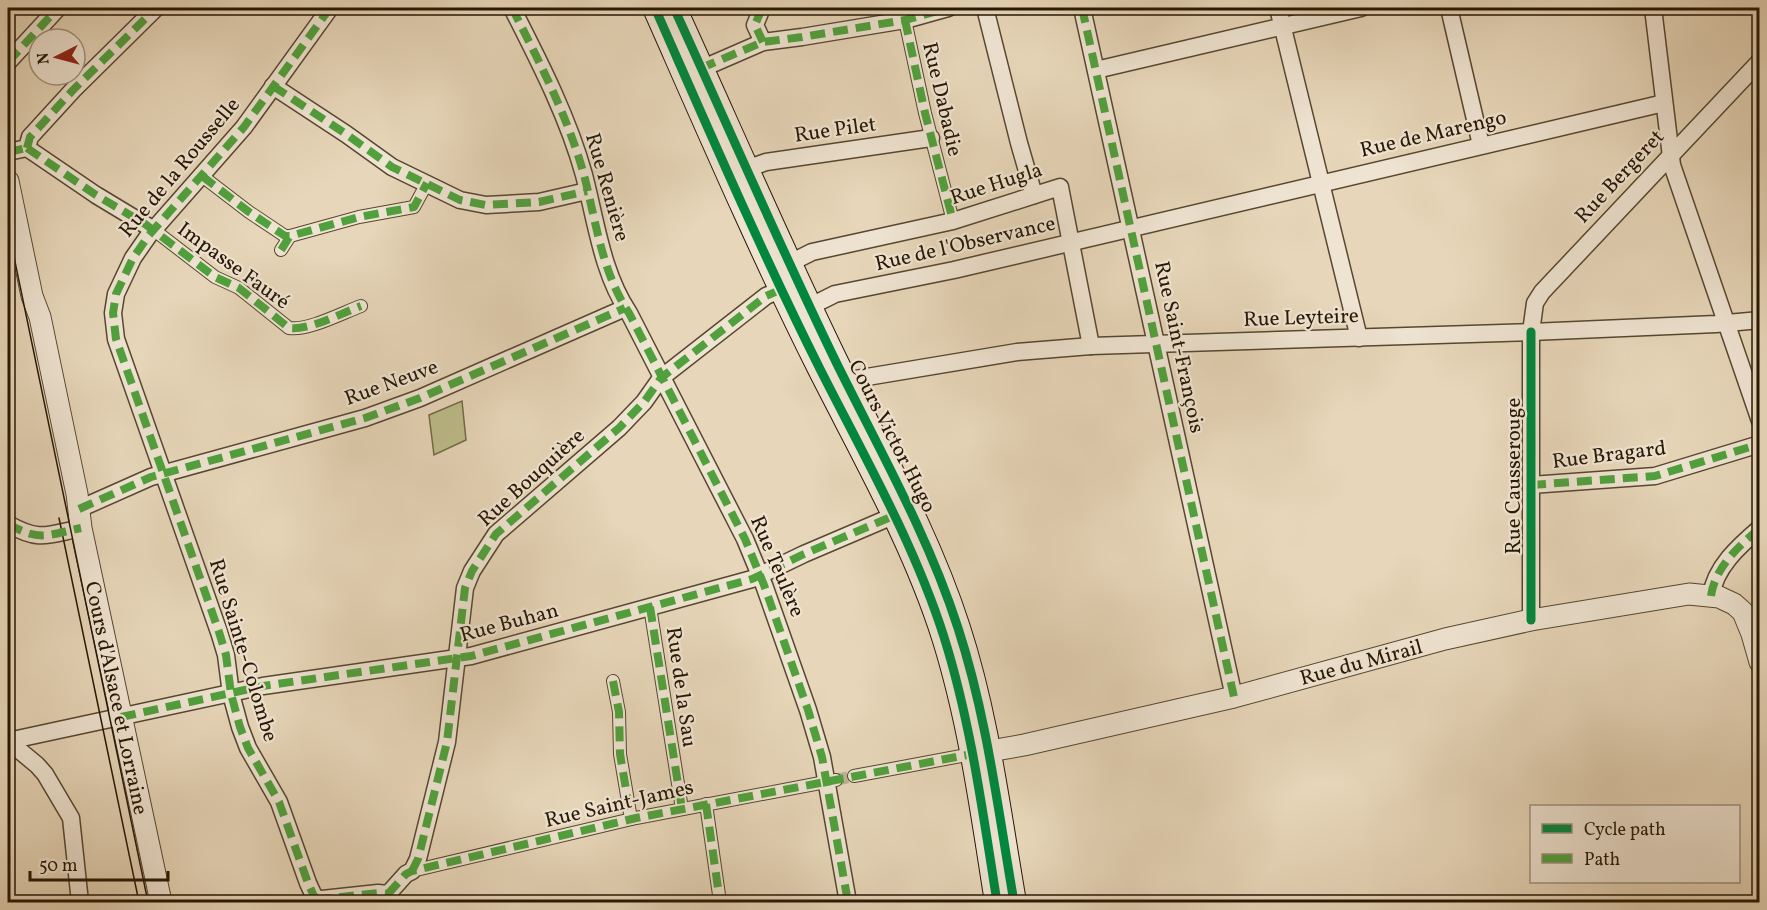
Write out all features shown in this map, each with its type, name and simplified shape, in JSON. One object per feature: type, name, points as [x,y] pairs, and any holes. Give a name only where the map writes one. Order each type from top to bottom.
[{"type":"main road","name":"Cours Victor Hugo","points":[[655,8],[746,169],[811,306],[836,382],[924,584],[943,634],[981,752],[1014,903]]},
{"type":"main road","name":"Cours Victor Hugo","points":[[674,8],[693,72],[782,289],[901,491],[940,576],[972,675],[997,903]]},
{"type":"street","points":[[8,62],[58,8]]},
{"type":"street","points":[[27,148],[30,138],[65,98],[156,8]]},
{"type":"street","name":"Rue de la Rousselle","points":[[164,474],[116,339],[113,322],[116,294],[133,258],[153,230],[244,127],[330,8]]},
{"type":"street","name":"Rue Renière","points":[[512,8],[537,57],[571,137],[606,261],[619,298],[661,378]]},
{"type":"street","points":[[762,8],[755,25],[763,42]]},
{"type":"street","points":[[693,72],[763,42],[905,20],[948,8]]},
{"type":"street","points":[[985,8],[1034,195]]},
{"type":"street","name":"Rue Saint-François","points":[[1082,8],[1234,697]]},
{"type":"street","points":[[1278,8],[1359,338]]},
{"type":"street","points":[[1096,70],[1361,8]]},
{"type":"street","points":[[1449,8],[1481,145]]},
{"type":"street","points":[[1653,8],[1672,165],[1760,421]]},
{"type":"street","name":"Rue Dabadie","points":[[905,20],[931,138],[953,221]]},
{"type":"street","name":"Rue Bergeret","points":[[1531,332],[1535,303],[1542,292],[1760,61]]},
{"type":"street","points":[[273,86],[392,167],[460,200],[486,205],[539,202],[587,191]]},
{"type":"street","name":"Rue de Marengo","points":[[1212,208],[1664,103]]},
{"type":"street","name":"Rue Pilet","points":[[746,169],[763,162],[931,138]]},
{"type":"street","points":[[8,152],[27,148],[153,230]]},
{"type":"street","points":[[202,176],[285,236],[359,217],[414,207],[427,183]]},
{"type":"street","name":"Rue Hugla","points":[[790,263],[812,252],[953,221],[1060,187],[1091,346]]},
{"type":"street","name":"Cours d'Alsace et Lorraine","points":[[8,189],[32,296],[40,317],[161,903]]},
{"type":"street","name":"Rue de l'Observance","points":[[811,306],[835,294],[954,270],[1212,208]]},
{"type":"street","name":"Impasse Fauré","points":[[153,230],[214,277],[239,288],[289,328],[296,329],[361,306]]},
{"type":"street","points":[[281,250],[290,236]]},
{"type":"street","name":"Rue Bouquière","points":[[412,872],[418,859],[447,742],[465,588],[472,572],[496,534],[619,428],[644,402],[661,378],[766,296],[782,289]]},
{"type":"street","name":"Rue Neuve","points":[[80,519],[151,477],[365,418],[403,404],[625,308]]},
{"type":"street","name":"Rue Leyteire","points":[[836,382],[1017,351],[1091,346],[1531,332],[1760,320]]},
{"type":"street","name":"Rue Causserouge","points":[[1531,332],[1531,620]]},
{"type":"street","name":"Rue Teulère","points":[[661,378],[745,539],[761,576],[831,781],[848,903]]},
{"type":"street","name":"Rue Bragard","points":[[1531,485],[1656,476],[1760,444]]},
{"type":"street","name":"Rue Sainte-Colombe","points":[[164,474],[219,632],[226,655],[231,693],[248,747],[274,790],[308,883],[318,902]]},
{"type":"street","points":[[893,516],[900,504],[901,491]]},
{"type":"street","name":"Rue Buhan","points":[[8,741],[263,686],[457,659],[761,576],[804,554],[893,516]]},
{"type":"street","points":[[14,527],[32,536],[49,535],[80,519]]},
{"type":"street","points":[[1711,596],[1716,576],[1743,543],[1760,528]]},
{"type":"street","name":"Rue du Mirail","points":[[981,752],[1024,745],[1234,697],[1445,639],[1531,620],[1689,594],[1711,596],[1734,604],[1743,612],[1760,662]]},
{"type":"street","name":"Rue de la Sau","points":[[650,607],[682,809]]},
{"type":"street","points":[[613,681],[619,712],[620,754],[631,819]]},
{"type":"street","points":[[8,741],[45,774],[71,818],[80,903]]},
{"type":"street","points":[[854,776],[981,752]]},
{"type":"street","name":"Rue Saint-James","points":[[412,872],[631,819],[831,781]]},
{"type":"street","points":[[706,804],[720,903]]},
{"type":"street","points":[[318,902],[378,892],[390,898],[406,874],[412,872]]},
{"type":"shaded area","points":[[462,401],[466,440],[434,455],[429,415]]},
{"type":"tunnel","points":[[836,780],[854,776]]},
{"type":"tram line","points":[[8,228],[148,902]]},
{"type":"tram line","points":[[59,518],[139,902]]},
{"type":"marked path","points":[[8,62],[58,8]]},
{"type":"marked path","points":[[27,148],[30,137],[73,90],[156,8]]},
{"type":"marked path","points":[[318,901],[308,883],[279,802],[248,748],[240,727],[231,694],[226,655],[219,632],[116,339],[113,313],[116,294],[133,258],[149,235],[244,127],[330,8]]},
{"type":"marked path","points":[[512,8],[570,132],[584,175],[612,281],[745,539],[764,585],[822,757],[848,902]]},
{"type":"marked path","points":[[762,8],[755,25],[763,42]]},
{"type":"marked path","points":[[701,68],[763,42],[905,20],[948,8]]},
{"type":"marked path","points":[[1082,8],[1234,697]]},
{"type":"marked path","points":[[905,20],[925,113],[953,221]]},
{"type":"marked path","points":[[273,86],[392,167],[460,200],[486,205],[539,202],[587,191]]},
{"type":"marked path","points":[[27,148],[96,195],[145,224],[215,277],[239,288],[289,328],[306,327],[361,306]]},
{"type":"marked path","points":[[8,152],[27,148]]},
{"type":"marked path","points":[[202,176],[285,236],[359,217],[414,207],[427,183]]},
{"type":"marked path","points":[[281,250],[290,236]]},
{"type":"marked path","points":[[412,871],[418,859],[447,742],[465,588],[472,571],[496,534],[619,428],[644,402],[661,378],[766,296],[782,289]]},
{"type":"marked path","points":[[79,509],[151,477],[365,418],[420,398],[625,308]]},
{"type":"marked path","points":[[1531,485],[1655,476],[1760,444]]},
{"type":"marked path","points":[[121,717],[263,686],[471,656],[752,579],[893,516]]},
{"type":"marked path","points":[[8,524],[36,535],[51,535],[81,528]]},
{"type":"marked path","points":[[1711,596],[1713,585],[1723,566],[1736,550],[1760,528]]},
{"type":"marked path","points":[[650,607],[682,809]]},
{"type":"marked path","points":[[613,681],[619,712],[620,754],[631,819]]},
{"type":"marked path","points":[[388,894],[406,874],[412,871],[636,818],[972,754]]},
{"type":"marked path","points":[[706,804],[720,902]]},
{"type":"marked path","points":[[317,902],[322,899],[378,893],[388,894],[393,902]]},
{"type":"cycle path","points":[[655,8],[777,280],[887,500],[932,602],[962,702],[997,902]]},
{"type":"cycle path","points":[[674,8],[795,276],[918,527],[946,594],[977,695],[1014,902]]},
{"type":"cycle path","points":[[1531,332],[1531,620]]}]
